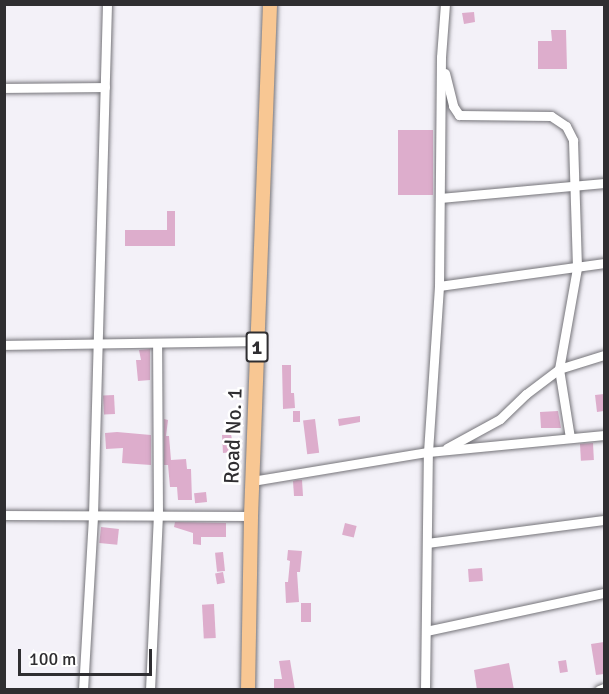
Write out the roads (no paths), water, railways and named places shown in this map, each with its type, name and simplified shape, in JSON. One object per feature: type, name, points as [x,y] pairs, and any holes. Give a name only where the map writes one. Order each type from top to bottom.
[{"type":"highway","name":"Road No. 1","points":[[248,690],[252,481],[270,4]]},
{"type":"street","points":[[83,690],[93,515],[107,4]]},
{"type":"street","points":[[425,690],[428,452],[439,286],[441,57],[445,4]]},
{"type":"street","points":[[441,57],[453,106],[459,115],[466,117],[551,116],[566,126],[573,140],[577,268],[559,369],[570,438]]},
{"type":"street","points":[[4,88],[105,87]]},
{"type":"street","points":[[440,198],[604,183]]},
{"type":"street","points":[[439,286],[604,263]]},
{"type":"street","points":[[4,345],[258,341]]},
{"type":"street","points":[[150,690],[158,515],[157,343]]},
{"type":"street","points":[[442,450],[500,419],[526,394],[559,369],[604,355]]},
{"type":"street","points":[[252,481],[442,450],[604,435]]},
{"type":"street","points":[[4,515],[251,516]]},
{"type":"street","points":[[427,543],[604,520]]},
{"type":"street","points":[[426,631],[604,593]]},
{"type":"street","points":[[599,690],[604,688]]}]
